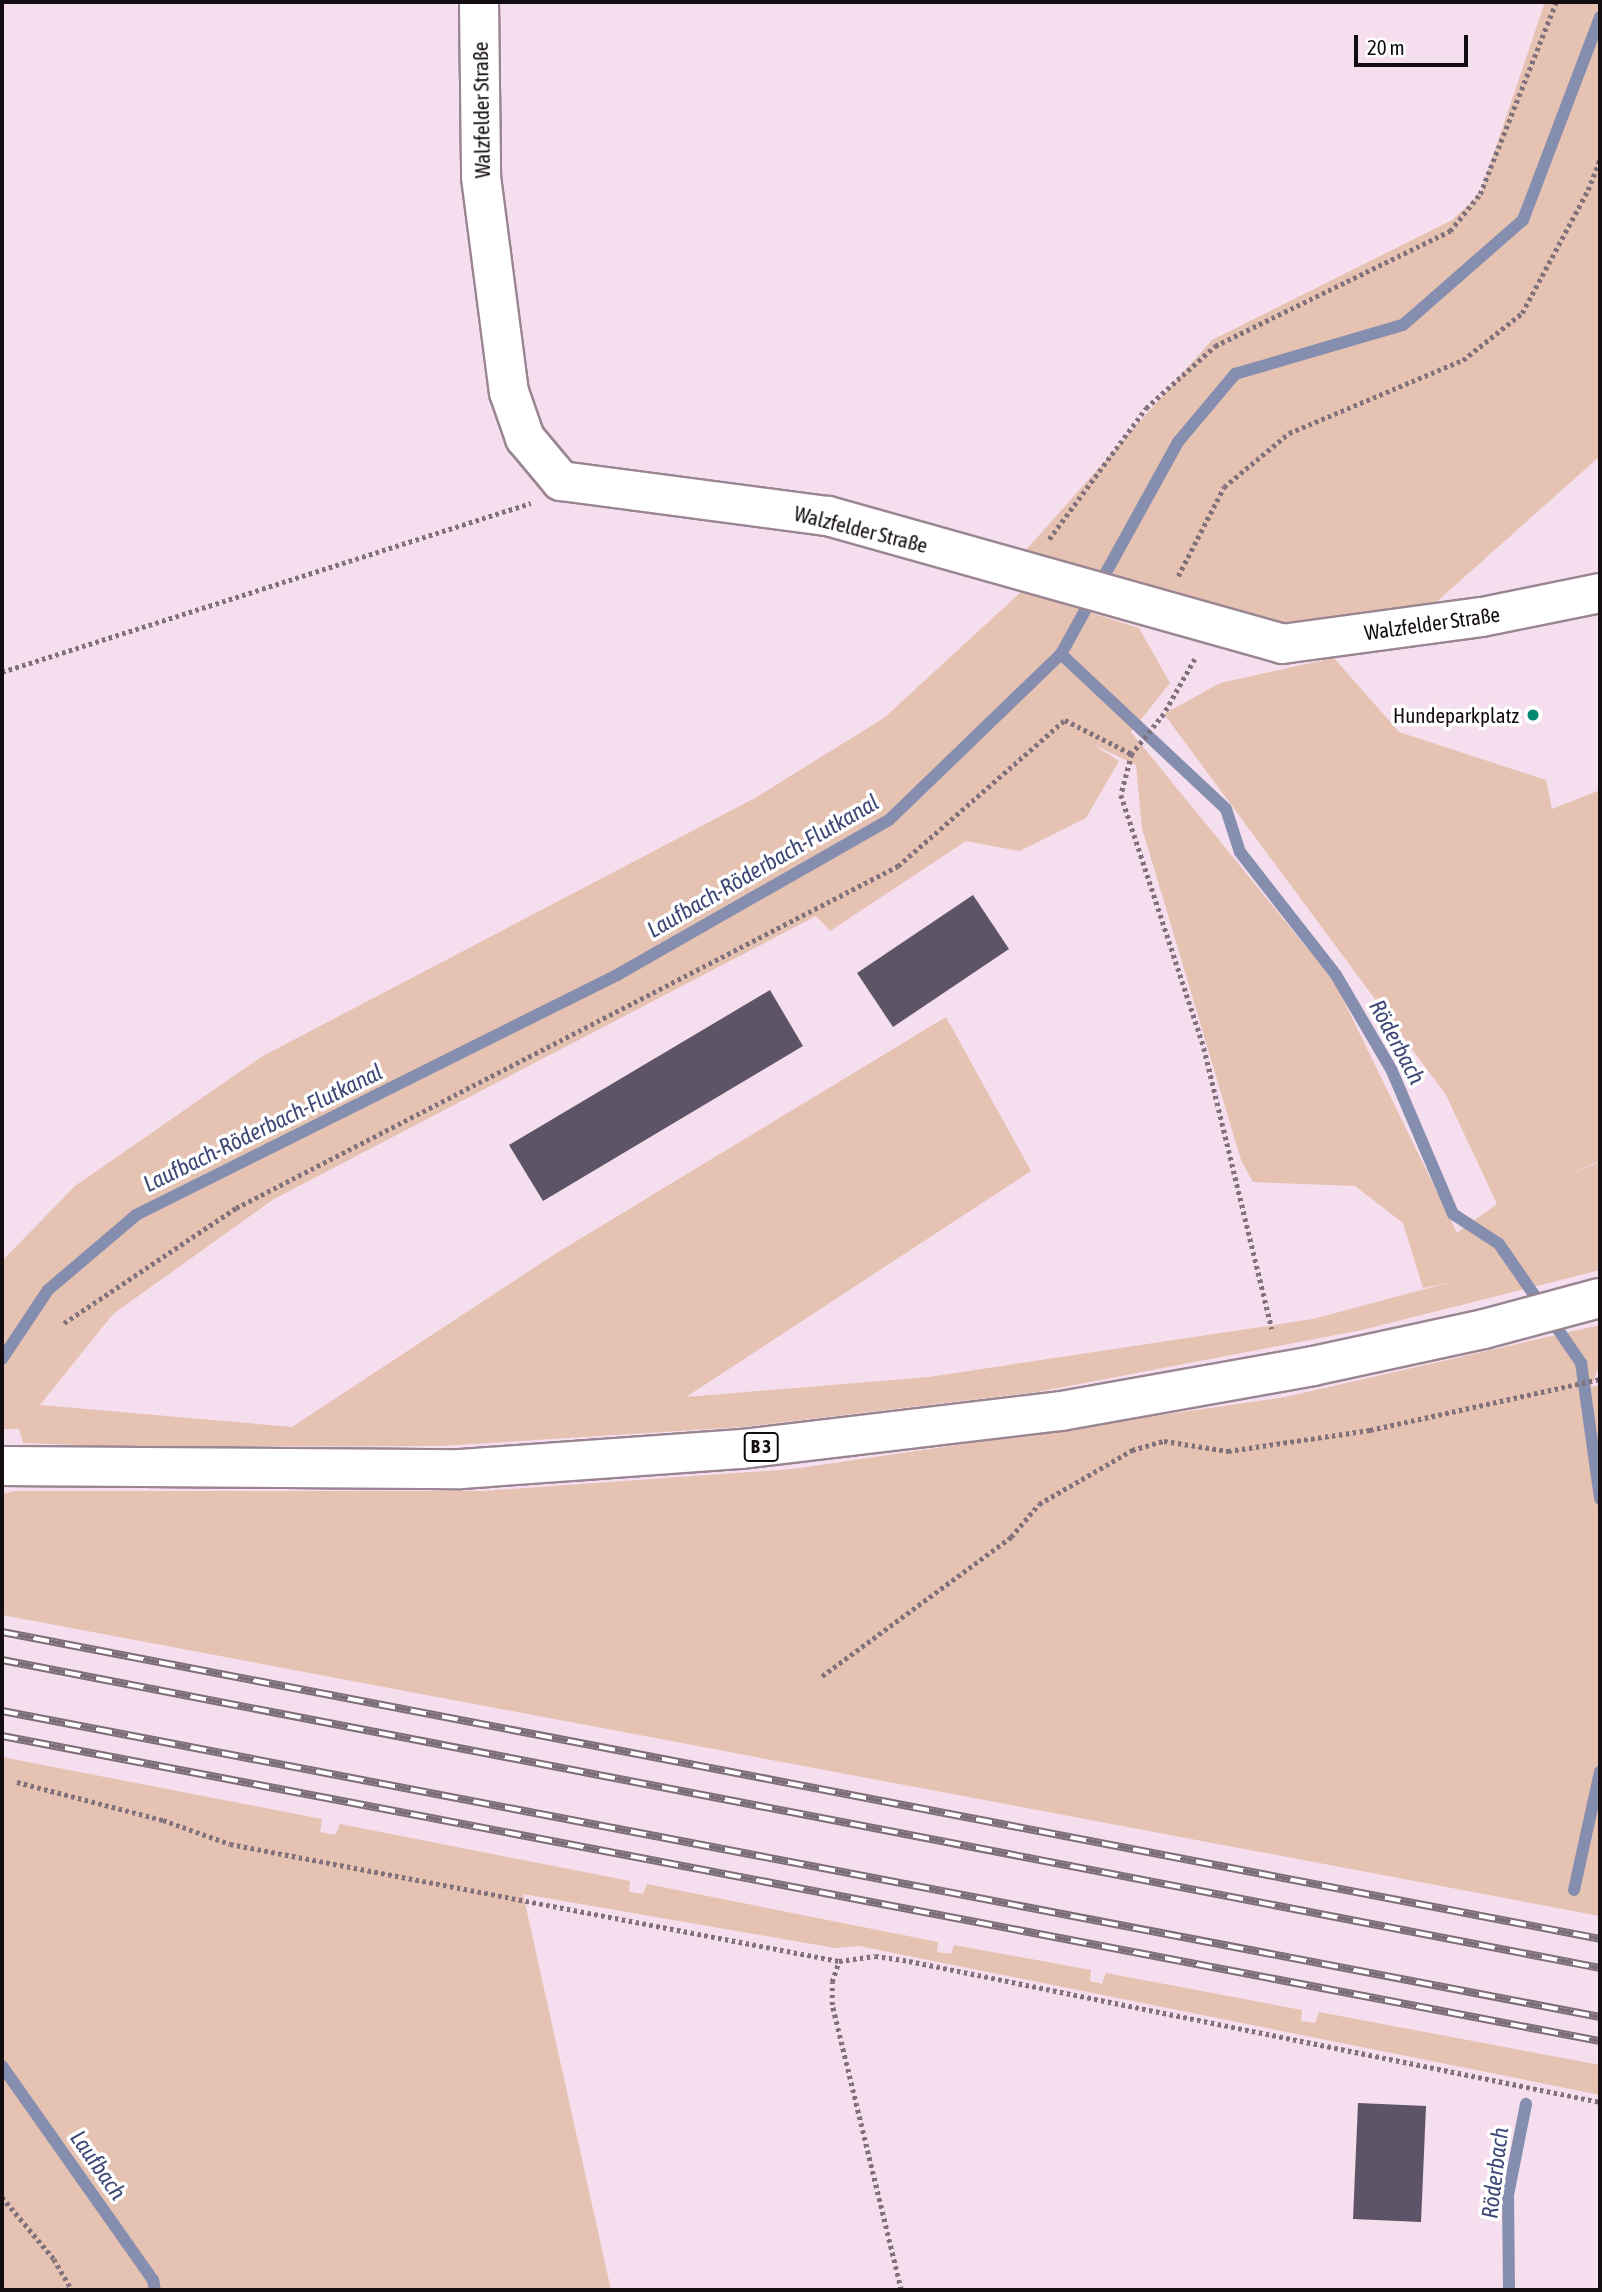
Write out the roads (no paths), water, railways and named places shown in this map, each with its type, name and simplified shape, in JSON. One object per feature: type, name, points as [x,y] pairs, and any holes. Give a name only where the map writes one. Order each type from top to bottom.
[{"type":"main road","name":"Walzfelder Straße","points":[[479,2],[481,177],[509,392],[525,438],[561,481],[828,516],[1213,628],[1282,644],[1482,617],[1600,593]]},
{"type":"main road","name":"B 3","points":[[15,1467],[461,1469],[742,1449],[1061,1411],[1313,1366],[1513,1322],[1589,1301]]},
{"type":"waterway","name":"Laufbach-Röderbach-Flutkanal","points":[[2,1359],[48,1290],[136,1215],[617,975],[889,820],[1061,654],[1178,442],[1235,374],[1403,325],[1523,220],[1600,17]]},
{"type":"waterway","name":"Röderbach","points":[[1061,654],[1226,809],[1240,852],[1336,975],[1392,1071],[1453,1214],[1499,1244],[1581,1363],[1600,1499]]},
{"type":"waterway","name":"Röderbach","points":[[1574,1890],[1600,1772]]},
{"type":"waterway","name":"Laufbach","points":[[2,2066],[153,2280],[155,2290]]},
{"type":"waterway","name":"Röderbach","points":[[1509,2290],[1508,2195],[1526,2104]]},
{"type":"railway","points":[[2,1632],[1600,1939]]},
{"type":"railway","points":[[2,1660],[1600,1968]]},
{"type":"railway","points":[[2,1711],[1600,2017]]},
{"type":"railway","points":[[2,1736],[1600,2041]]},
{"type":"place","name":"Hundeparkplatz","points":[[1533,715]]}]
